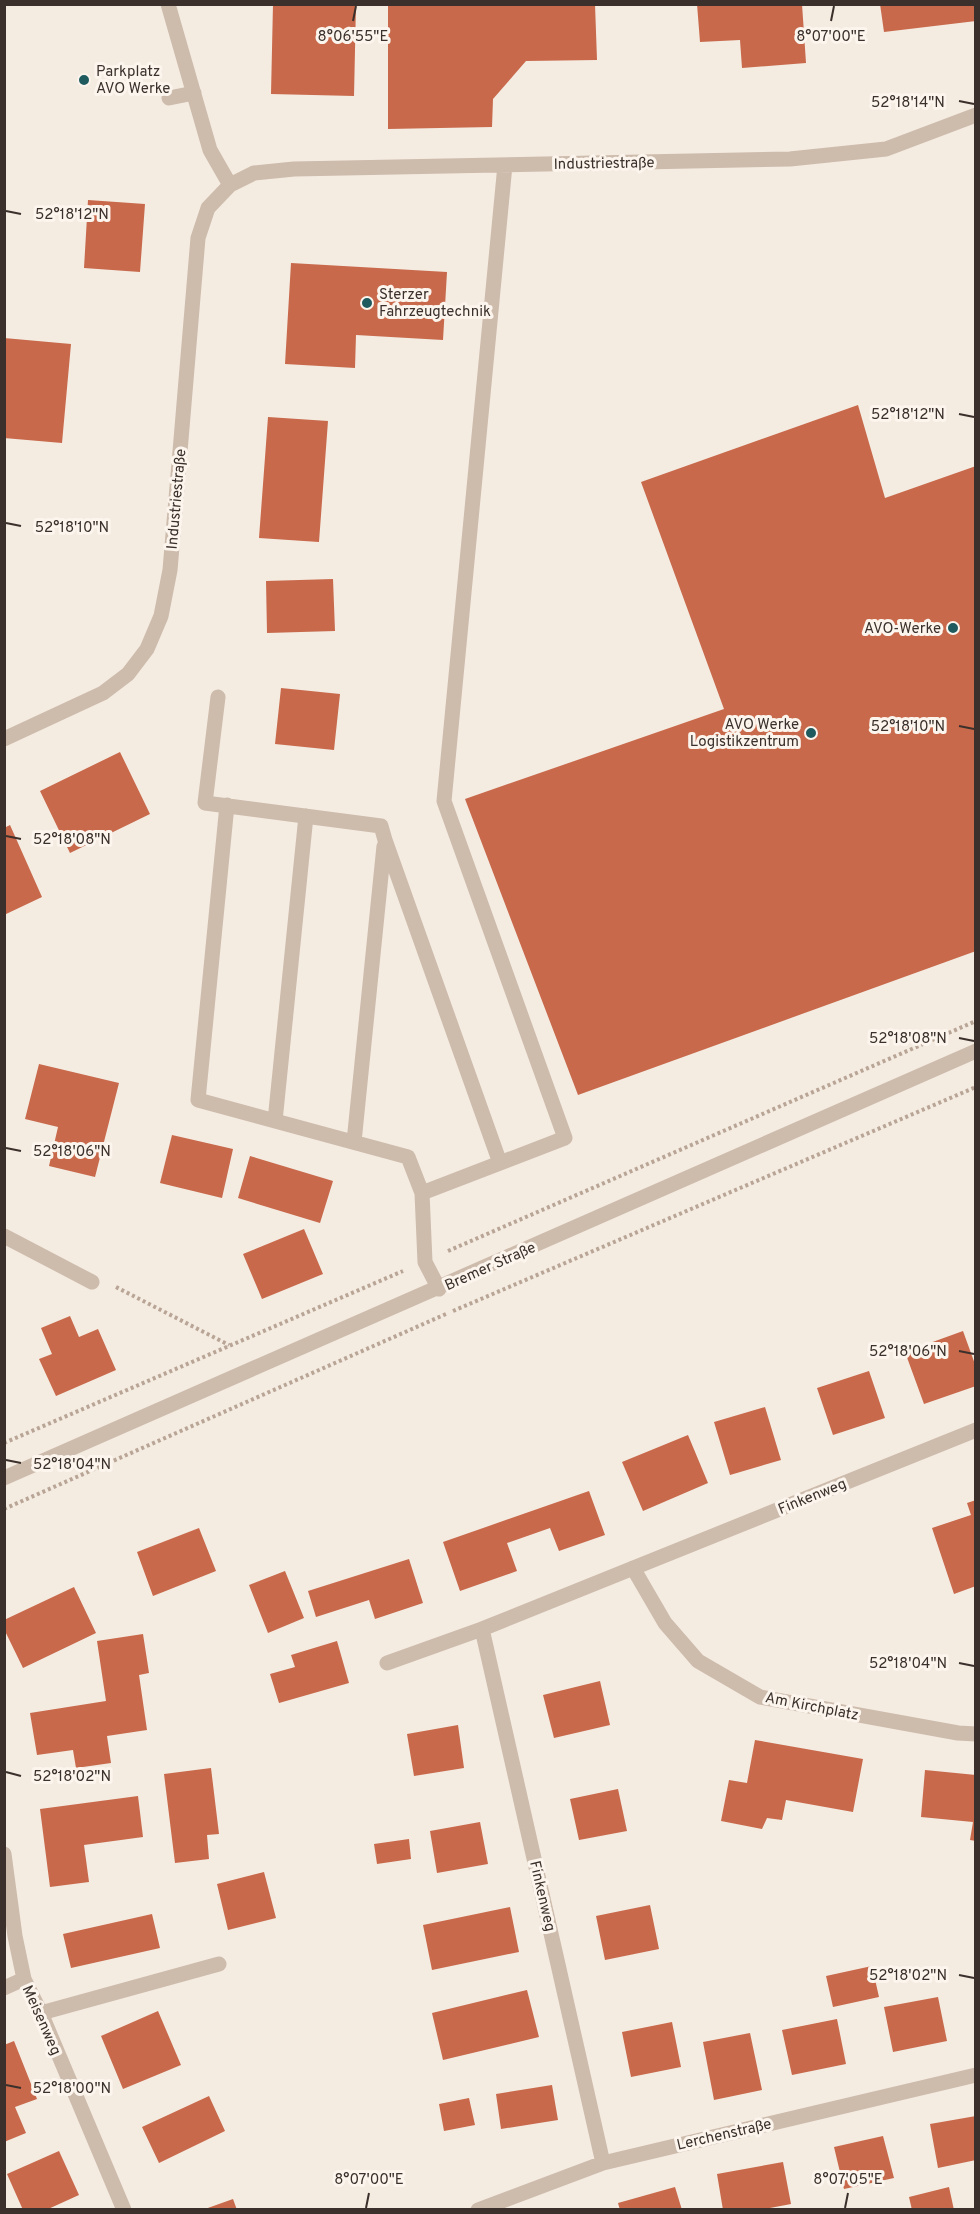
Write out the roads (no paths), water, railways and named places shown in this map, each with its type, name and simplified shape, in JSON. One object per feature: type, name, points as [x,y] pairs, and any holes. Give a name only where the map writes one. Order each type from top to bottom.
[{"type":"street","points":[[168,4],[210,150],[230,185]]},
{"type":"street","points":[[170,98],[194,93]]},
{"type":"street","name":"Industriestraße","points":[[4,739],[103,693],[128,674],[147,649],[161,616],[170,570],[198,238],[208,208],[230,185],[254,173],[294,168],[790,159],[886,149],[975,115]]},
{"type":"street","points":[[422,1193],[565,1138],[444,801],[505,165]]},
{"type":"street","points":[[218,697],[206,803],[381,826],[500,1163]]},
{"type":"street","points":[[227,805],[198,1100],[408,1157],[422,1193],[425,1262],[438,1288]]},
{"type":"street","points":[[275,1121],[306,816]]},
{"type":"street","points":[[354,1143],[385,840]]},
{"type":"street","name":"Bremer Straße","points":[[4,1478],[975,1052]]},
{"type":"street","points":[[4,1236],[92,1282]]},
{"type":"street","name":"Finkenweg","points":[[387,1663],[482,1629],[975,1430]]},
{"type":"street","name":"Am Kirchplatz","points":[[633,1568],[665,1623],[698,1661],[760,1697],[958,1733],[975,1734]]},
{"type":"street","name":"Finkenweg","points":[[482,1629],[603,2163]]},
{"type":"street","name":"Meisenweg","points":[[4,1854],[15,1936],[24,1979],[41,2013],[124,2210]]},
{"type":"street","points":[[41,2013],[219,1964]]},
{"type":"street","points":[[4,1988],[24,1979]]},
{"type":"street","name":"Lerchenstraße","points":[[478,2210],[603,2163],[975,2074]]},
{"type":"place","name":"Parkplatz AVO Werke","points":[[84,80]]},
{"type":"place","name":"Sterzer Fahrzeugtechnik","points":[[367,303]]},
{"type":"place","name":"AVO-Werke","points":[[953,628]]},
{"type":"place","name":"AVO Werke Logistikzentrum","points":[[811,733]]}]
